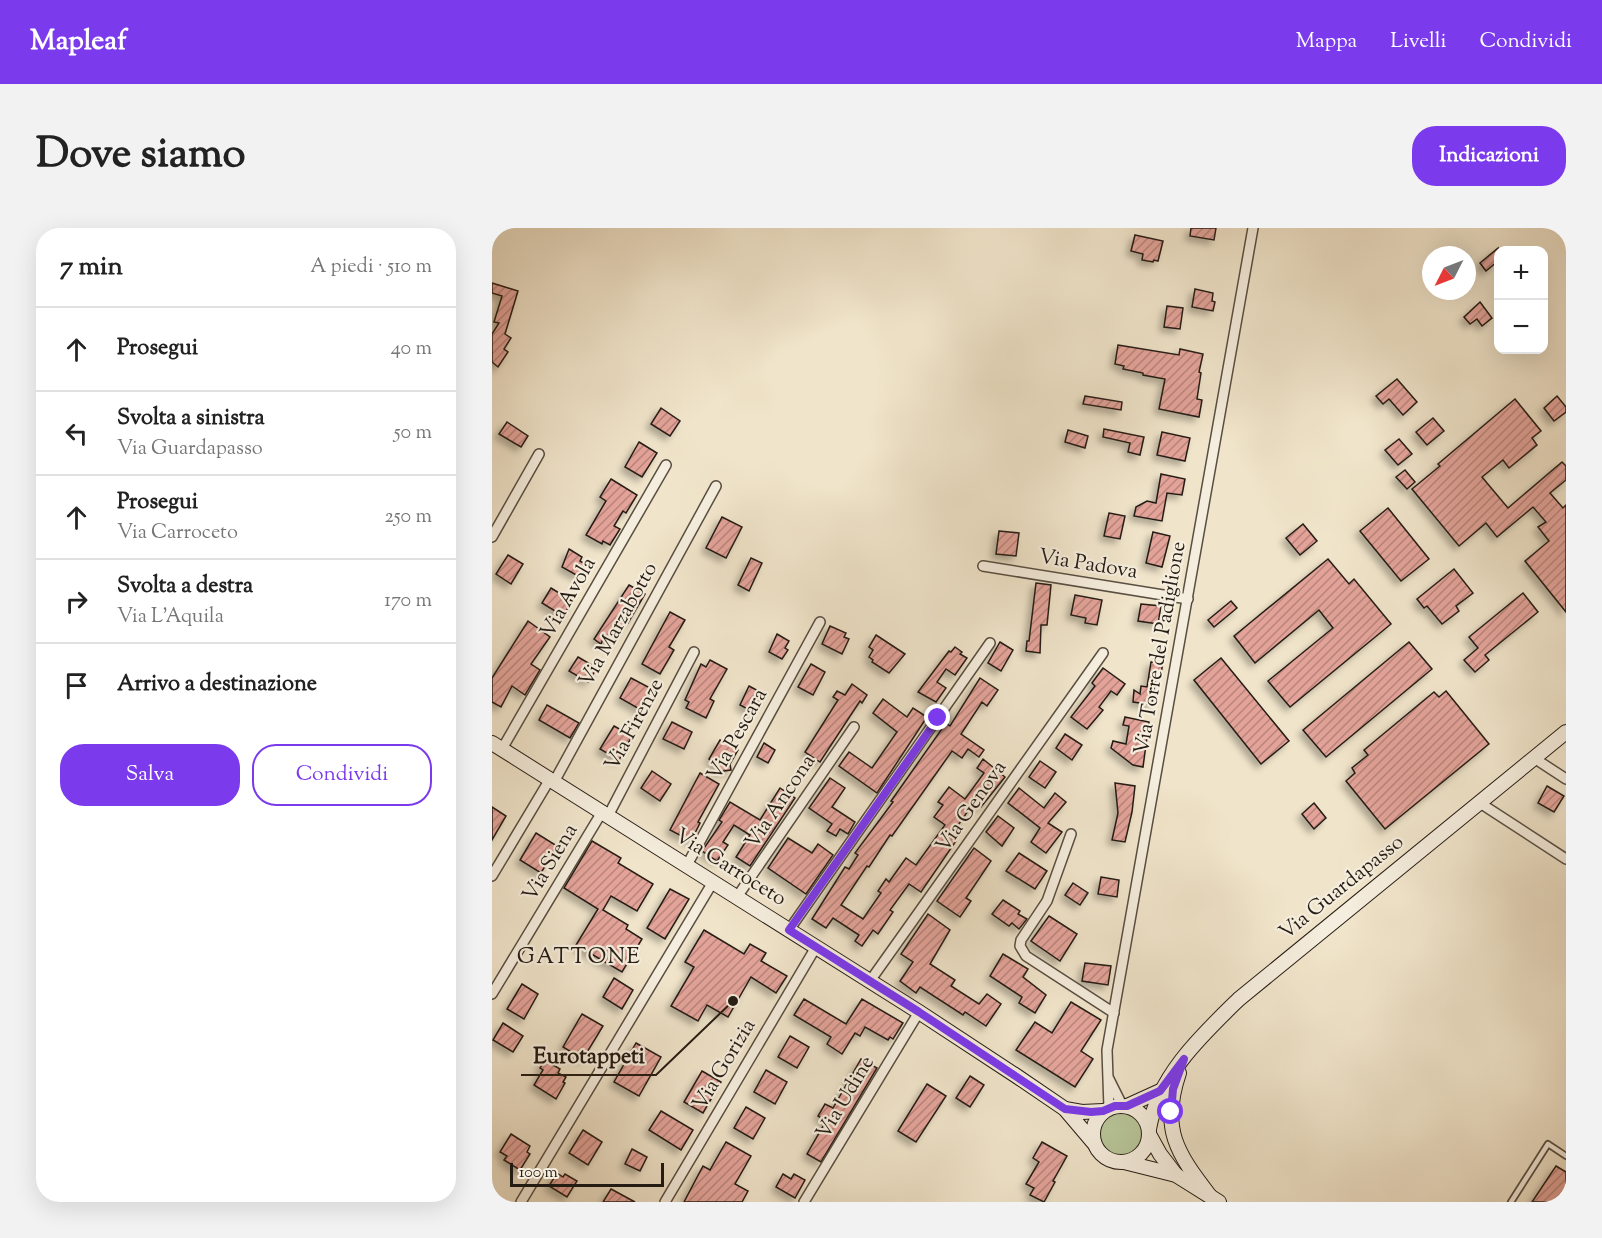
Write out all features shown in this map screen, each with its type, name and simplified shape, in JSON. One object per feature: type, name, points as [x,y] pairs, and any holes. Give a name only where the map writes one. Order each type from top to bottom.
[{"type":"street","name":"Via Torre del Padiglione","points":[[1115,1107],[1107,1074],[1107,1050],[1253,228]]},
{"type":"street","points":[[492,537],[539,454]]},
{"type":"street","name":"Via Avola","points":[[497,746],[666,465]]},
{"type":"street","name":"Via Marzabotto","points":[[492,876],[552,781],[716,486]]},
{"type":"street","name":"Via Padova","points":[[983,566],[1188,599]]},
{"type":"street","name":"Via Pescara","points":[[687,866],[820,622]]},
{"type":"street","points":[[789,930],[990,643]]},
{"type":"street","name":"Via Firenze","points":[[605,814],[694,652]]},
{"type":"street","name":"Via Genova","points":[[870,981],[1103,653]]},
{"type":"street","name":"Via Ancona","points":[[737,897],[854,727]]},
{"type":"street","name":"Via Guardapasso","points":[[1149,1131],[1152,1109],[1160,1091],[1218,1019],[1244,994],[1566,732]]},
{"type":"street","name":"Via Carroceto","points":[[497,746],[919,1012],[1065,1109],[1094,1142]]},
{"type":"street","points":[[1534,759],[1566,779]]},
{"type":"street","points":[[1480,803],[1566,859]]},
{"type":"street","name":"Via Siena","points":[[492,994],[605,814]]},
{"type":"street","points":[[1071,834],[1047,901],[1021,940],[1020,946],[1026,956],[1114,1013]]},
{"type":"street","points":[[520,1202],[712,882]]},
{"type":"street","name":"Via Gorizia","points":[[665,1202],[816,947]]},
{"type":"street","name":"Via Udine","points":[[804,1202],[919,1012]]},
{"type":"street","points":[[1184,1059],[1173,1089],[1171,1112],[1174,1140],[1181,1155],[1215,1199]]},
{"type":"street","name":"Via Guardapasso","points":[[1115,1107],[1160,1091]]},
{"type":"street","points":[[1176,1175],[1160,1154],[1141,1114],[1115,1107],[1098,1116],[1093,1128],[1094,1142],[1102,1155],[1116,1162],[1176,1175],[1215,1199]]},
{"type":"street","name":"Via Carroceto","points":[[1065,1109],[1082,1112],[1115,1107]]},
{"type":"street","points":[[1124,1162],[1142,1153],[1146,1147],[1149,1131]]},
{"type":"lane","points":[[1511,1202],[1548,1144],[1566,1155]]},
{"type":"green space","points":[[1121,1111],[1137,1118],[1144,1134],[1137,1150],[1121,1157],[1105,1150],[1098,1134],[1105,1118]]},
{"type":"building","points":[[1191,228],[1216,228],[1214,240],[1190,236]]},
{"type":"building","points":[[1135,235],[1163,241],[1158,261],[1142,260],[1143,254],[1131,251]]},
{"type":"building","points":[[1494,251],[1494,264],[1486,271],[1480,263]]},
{"type":"building","points":[[492,283],[518,291],[505,334],[511,338],[504,349],[508,352],[498,367],[492,362],[492,334],[499,323],[494,322],[502,296],[492,293]]},
{"type":"building","points":[[1195,289],[1213,293],[1212,301],[1215,302],[1213,311],[1192,307]]},
{"type":"building","points":[[1480,302],[1492,318],[1482,326],[1477,319],[1470,324],[1464,317]]},
{"type":"building","points":[[1167,306],[1183,308],[1180,329],[1164,327]]},
{"type":"building","points":[[1118,345],[1179,355],[1180,349],[1203,354],[1197,399],[1202,400],[1199,417],[1159,409],[1165,379],[1123,369],[1124,366],[1115,364]]},
{"type":"building","points":[[1397,379],[1417,402],[1403,415],[1389,399],[1383,404],[1376,396]]},
{"type":"building","points":[[1085,396],[1122,402],[1121,410],[1083,404]]},
{"type":"building","points":[[1557,396],[1566,407],[1566,412],[1554,421],[1544,408]]},
{"type":"building","points":[[1515,399],[1541,431],[1532,438],[1537,445],[1509,468],[1503,460],[1482,477],[1508,508],[1562,462],[1566,466],[1566,480],[1550,493],[1563,508],[1566,505],[1566,612],[1525,561],[1549,541],[1538,527],[1546,522],[1533,507],[1497,537],[1486,523],[1459,546],[1412,489]]},
{"type":"building","points":[[661,408],[680,421],[670,436],[651,424]]},
{"type":"building","points":[[1433,418],[1444,431],[1427,445],[1416,432]]},
{"type":"building","points":[[507,422],[528,436],[521,447],[499,434]]},
{"type":"building","points":[[1104,429],[1144,437],[1140,455],[1128,452],[1130,443],[1103,437]]},
{"type":"building","points":[[1068,430],[1088,436],[1085,448],[1065,442]]},
{"type":"building","points":[[1162,432],[1190,438],[1185,461],[1157,455]]},
{"type":"building","points":[[1399,439],[1412,454],[1398,465],[1385,450]]},
{"type":"building","points":[[639,442],[657,453],[642,477],[625,467]]},
{"type":"building","points":[[1405,470],[1415,482],[1407,489],[1396,477]]},
{"type":"building","points":[[1161,474],[1185,479],[1182,495],[1167,493],[1162,521],[1134,516],[1136,507],[1147,501],[1156,503]]},
{"type":"building","points":[[611,479],[637,495],[626,513],[623,511],[614,526],[620,529],[610,545],[603,541],[602,544],[586,535],[606,501],[600,497]]},
{"type":"building","points":[[1388,508],[1429,559],[1401,581],[1360,531]]},
{"type":"building","points":[[1109,513],[1125,516],[1120,539],[1104,536]]},
{"type":"building","points":[[722,517],[742,527],[726,558],[706,548]]},
{"type":"building","points":[[1303,524],[1317,541],[1300,555],[1286,538]]},
{"type":"building","points":[[999,531],[1019,533],[1016,556],[996,554]]},
{"type":"building","points":[[1153,532],[1170,536],[1162,567],[1146,563]]},
{"type":"building","points":[[569,549],[582,557],[580,561],[585,564],[578,576],[562,567]]},
{"type":"building","points":[[508,555],[523,564],[511,584],[496,574]]},
{"type":"building","points":[[751,558],[762,563],[749,591],[738,585]]},
{"type":"building","points":[[1328,559],[1349,584],[1354,579],[1391,624],[1290,707],[1268,681],[1333,628],[1319,610],[1255,663],[1234,636]]},
{"type":"building","points":[[1454,569],[1473,593],[1456,606],[1459,611],[1442,624],[1427,606],[1424,608],[1417,599]]},
{"type":"building","points":[[1036,583],[1051,585],[1047,625],[1041,625],[1040,653],[1026,651]]},
{"type":"building","points":[[629,585],[645,594],[612,645],[603,639],[601,644],[594,639]]},
{"type":"building","points":[[551,588],[572,601],[563,616],[542,603]]},
{"type":"building","points":[[1523,593],[1538,612],[1485,655],[1489,660],[1475,672],[1464,660],[1478,648],[1469,637]]},
{"type":"building","points":[[1075,595],[1102,600],[1097,625],[1085,623],[1086,618],[1071,615]]},
{"type":"building","points":[[1231,601],[1237,608],[1214,627],[1208,620]]},
{"type":"building","points":[[1141,604],[1161,606],[1158,624],[1138,621]]},
{"type":"building","points":[[670,612],[685,620],[669,647],[674,650],[660,674],[642,664]]},
{"type":"building","points":[[528,621],[550,637],[531,664],[540,670],[525,695],[512,686],[501,707],[492,702],[492,678]]},
{"type":"building","points":[[830,626],[846,633],[844,637],[849,639],[842,654],[822,644]]},
{"type":"building","points":[[777,634],[789,641],[785,648],[788,650],[782,659],[769,652]]},
{"type":"building","points":[[876,635],[905,654],[889,673],[872,662],[873,660],[869,657],[873,650],[869,647]]},
{"type":"building","points":[[1000,642],[1013,650],[1001,671],[988,663]]},
{"type":"building","points":[[1409,642],[1432,669],[1326,757],[1303,730]]},
{"type":"building","points":[[955,647],[967,658],[955,675],[946,669],[937,682],[946,688],[936,702],[918,692],[949,651],[951,652]]},
{"type":"building","points":[[578,657],[597,668],[588,682],[569,671]]},
{"type":"building","points":[[1221,658],[1289,741],[1261,764],[1194,680]]},
{"type":"building","points":[[710,660],[727,669],[710,699],[714,701],[706,718],[686,708],[689,702],[685,700],[701,664],[706,667]]},
{"type":"building","points":[[1151,662],[1163,663],[1160,678],[1156,677],[1152,704],[1155,705],[1133,702],[1134,690],[1140,694],[1141,686],[1147,687]]},
{"type":"building","points":[[811,664],[825,672],[813,695],[798,687]]},
{"type":"building","points":[[1103,668],[1125,684],[1117,695],[1111,691],[1099,707],[1103,710],[1087,729],[1071,717],[1095,686],[1092,683]]},
{"type":"building","points":[[631,678],[652,689],[641,710],[620,698]]},
{"type":"building","points":[[980,678],[998,690],[987,706],[982,702],[961,734],[984,750],[979,757],[968,749],[962,758],[952,751],[841,905],[863,919],[881,893],[878,891],[886,879],[889,882],[906,858],[916,865],[945,825],[934,817],[943,805],[938,802],[949,787],[965,799],[984,773],[977,768],[983,759],[1005,777],[981,807],[976,803],[972,805],[950,837],[956,841],[921,892],[909,884],[890,910],[893,912],[878,934],[873,930],[862,946],[855,941],[859,935],[833,918],[826,928],[812,919],[845,867],[849,869],[858,855],[855,853],[893,802],[891,801],[946,723],[950,726]]},
{"type":"building","points":[[852,684],[867,695],[862,703],[860,701],[820,762],[805,752],[838,700],[833,697],[837,691],[845,695]]},
{"type":"building","points":[[749,686],[764,694],[755,713],[740,705]]},
{"type":"building","points":[[1446,691],[1489,744],[1385,829],[1346,781],[1355,773],[1352,768],[1368,755],[1364,750],[1434,692],[1439,697]]},
{"type":"building","points":[[883,699],[907,717],[913,708],[927,717],[877,793],[839,766],[849,752],[872,768],[897,732],[873,713]]},
{"type":"building","points":[[547,705],[579,723],[570,738],[539,720]]},
{"type":"building","points":[[1125,717],[1149,722],[1143,767],[1133,765],[1111,748],[1113,741],[1126,744],[1129,726],[1123,725]]},
{"type":"building","points":[[672,722],[692,732],[684,749],[663,739]]},
{"type":"building","points":[[614,726],[632,736],[619,760],[600,749]]},
{"type":"building","points":[[1065,734],[1082,745],[1072,760],[1056,748]]},
{"type":"building","points":[[720,740],[738,750],[730,764],[731,770],[717,772],[715,763],[709,759]]},
{"type":"building","points":[[764,743],[775,750],[768,763],[757,757]]},
{"type":"building","points":[[1040,761],[1056,772],[1045,788],[1029,777]]},
{"type":"building","points":[[652,771],[671,784],[660,801],[641,788]]},
{"type":"building","points":[[700,773],[719,784],[698,822],[700,823],[691,841],[670,830]]},
{"type":"building","points":[[830,778],[845,788],[832,807],[855,822],[848,834],[840,829],[836,836],[827,831],[832,824],[809,808]]},
{"type":"building","points":[[1115,783],[1135,786],[1125,842],[1112,840],[1118,813]]},
{"type":"building","points":[[1547,786],[1564,796],[1554,812],[1538,803]]},
{"type":"building","points":[[780,788],[795,798],[750,866],[736,857],[750,835],[734,825],[723,842],[728,845],[717,861],[702,851],[722,822],[719,820],[730,802],[760,820]]},
{"type":"building","points":[[1019,788],[1044,808],[1055,793],[1066,802],[1048,823],[1062,832],[1046,853],[1031,842],[1040,828],[1008,803]]},
{"type":"building","points":[[1314,803],[1326,818],[1314,829],[1302,814]]},
{"type":"building","points":[[492,807],[506,816],[492,840]]},
{"type":"building","points":[[998,816],[1014,828],[1002,846],[986,832]]},
{"type":"building","points":[[536,833],[557,846],[541,873],[520,860]]},
{"type":"building","points":[[788,838],[812,853],[818,844],[833,855],[806,894],[768,868]]},
{"type":"building","points":[[592,841],[621,858],[618,863],[653,884],[637,911],[611,896],[603,910],[628,925],[626,929],[642,939],[622,972],[576,945],[598,909],[564,888]]},
{"type":"building","points":[[974,848],[991,861],[966,898],[971,901],[960,917],[937,901]]},
{"type":"building","points":[[1019,853],[1047,871],[1035,889],[1006,871]]},
{"type":"building","points":[[1101,877],[1119,880],[1117,897],[1098,894]]},
{"type":"building","points":[[1073,883],[1088,893],[1080,905],[1065,895]]},
{"type":"building","points":[[670,889],[689,899],[665,939],[647,928]]},
{"type":"building","points":[[1003,900],[1020,911],[1018,914],[1027,919],[1019,929],[1012,923],[1009,926],[992,914]]},
{"type":"building","points":[[928,914],[950,930],[930,964],[955,980],[951,986],[979,1004],[987,994],[1001,1004],[986,1026],[965,1012],[963,1015],[920,987],[916,993],[900,981],[913,962],[901,954]]},
{"type":"building","points":[[1049,916],[1077,934],[1060,961],[1031,941]]},
{"type":"building","points":[[704,930],[744,954],[750,944],[766,953],[761,961],[787,976],[776,993],[751,977],[728,1017],[707,1005],[698,1021],[671,1006],[694,967],[685,962]]},
{"type":"building","points":[[1003,954],[1028,969],[1023,977],[1046,995],[1035,1013],[1019,1003],[1022,997],[990,976]]},
{"type":"building","points":[[1085,963],[1111,966],[1108,985],[1082,981]]},
{"type":"building","points":[[614,978],[633,990],[622,1009],[603,997]]},
{"type":"building","points":[[522,984],[538,994],[524,1019],[507,1009]]},
{"type":"building","points":[[804,999],[846,1024],[862,999],[903,1023],[893,1039],[890,1037],[888,1040],[865,1027],[860,1036],[855,1033],[842,1054],[827,1044],[831,1037],[794,1015]]},
{"type":"building","points":[[1071,1002],[1101,1020],[1081,1051],[1093,1059],[1075,1087],[1016,1050],[1035,1022],[1052,1033]]},
{"type":"building","points":[[582,1014],[603,1026],[583,1059],[563,1047]]},
{"type":"building","points":[[503,1023],[523,1036],[513,1052],[493,1040]]},
{"type":"building","points":[[790,1036],[809,1047],[797,1068],[778,1057]]},
{"type":"building","points":[[636,1043],[661,1057],[639,1096],[614,1082]]},
{"type":"building","points":[[861,1059],[877,1068],[821,1162],[807,1154],[826,1121],[818,1116],[825,1104],[833,1108]]},
{"type":"building","points":[[545,1060],[560,1069],[558,1073],[566,1077],[556,1099],[534,1085],[543,1070],[540,1068]]},
{"type":"building","points":[[766,1070],[787,1082],[775,1104],[754,1092]]},
{"type":"building","points":[[702,1071],[721,1082],[703,1113],[684,1102]]},
{"type":"building","points":[[970,1076],[984,1085],[970,1107],[956,1098]]},
{"type":"building","points":[[927,1084],[946,1096],[916,1142],[898,1131]]},
{"type":"building","points":[[746,1107],[765,1118],[753,1139],[734,1128]]},
{"type":"building","points":[[661,1111],[693,1130],[681,1150],[649,1130]]},
{"type":"building","points":[[583,1130],[602,1142],[588,1165],[569,1153]]},
{"type":"building","points":[[511,1134],[530,1146],[527,1152],[530,1154],[520,1170],[504,1160],[507,1156],[500,1152]]},
{"type":"building","points":[[726,1142],[751,1156],[735,1184],[748,1191],[742,1202],[684,1202],[703,1166],[710,1170]]},
{"type":"building","points":[[1042,1142],[1067,1156],[1044,1202],[1030,1195],[1034,1188],[1026,1184],[1039,1162],[1033,1158]]},
{"type":"building","points":[[632,1149],[647,1157],[640,1171],[625,1164]]},
{"type":"building","points":[[1556,1166],[1566,1172],[1566,1192],[1560,1202],[1532,1202]]},
{"type":"building","points":[[557,1173],[563,1177],[565,1174],[577,1181],[567,1197],[549,1186]]},
{"type":"building","points":[[783,1174],[791,1179],[794,1174],[805,1180],[795,1198],[776,1187]]},
{"type":"building","points":[[611,1189],[635,1202],[603,1202]]},
{"type":"place","name":"Eurotappeti","points":[[733,1001]]},
{"type":"district","name":"GATTONE","points":[[579,958]]},
{"type":"route","points":[[938,718],[789,930],[919,1012],[1065,1109],[1091,1112],[1103,1111],[1115,1106],[1127,1106],[1160,1091],[1184,1059],[1173,1089],[1171,1112]]}]
